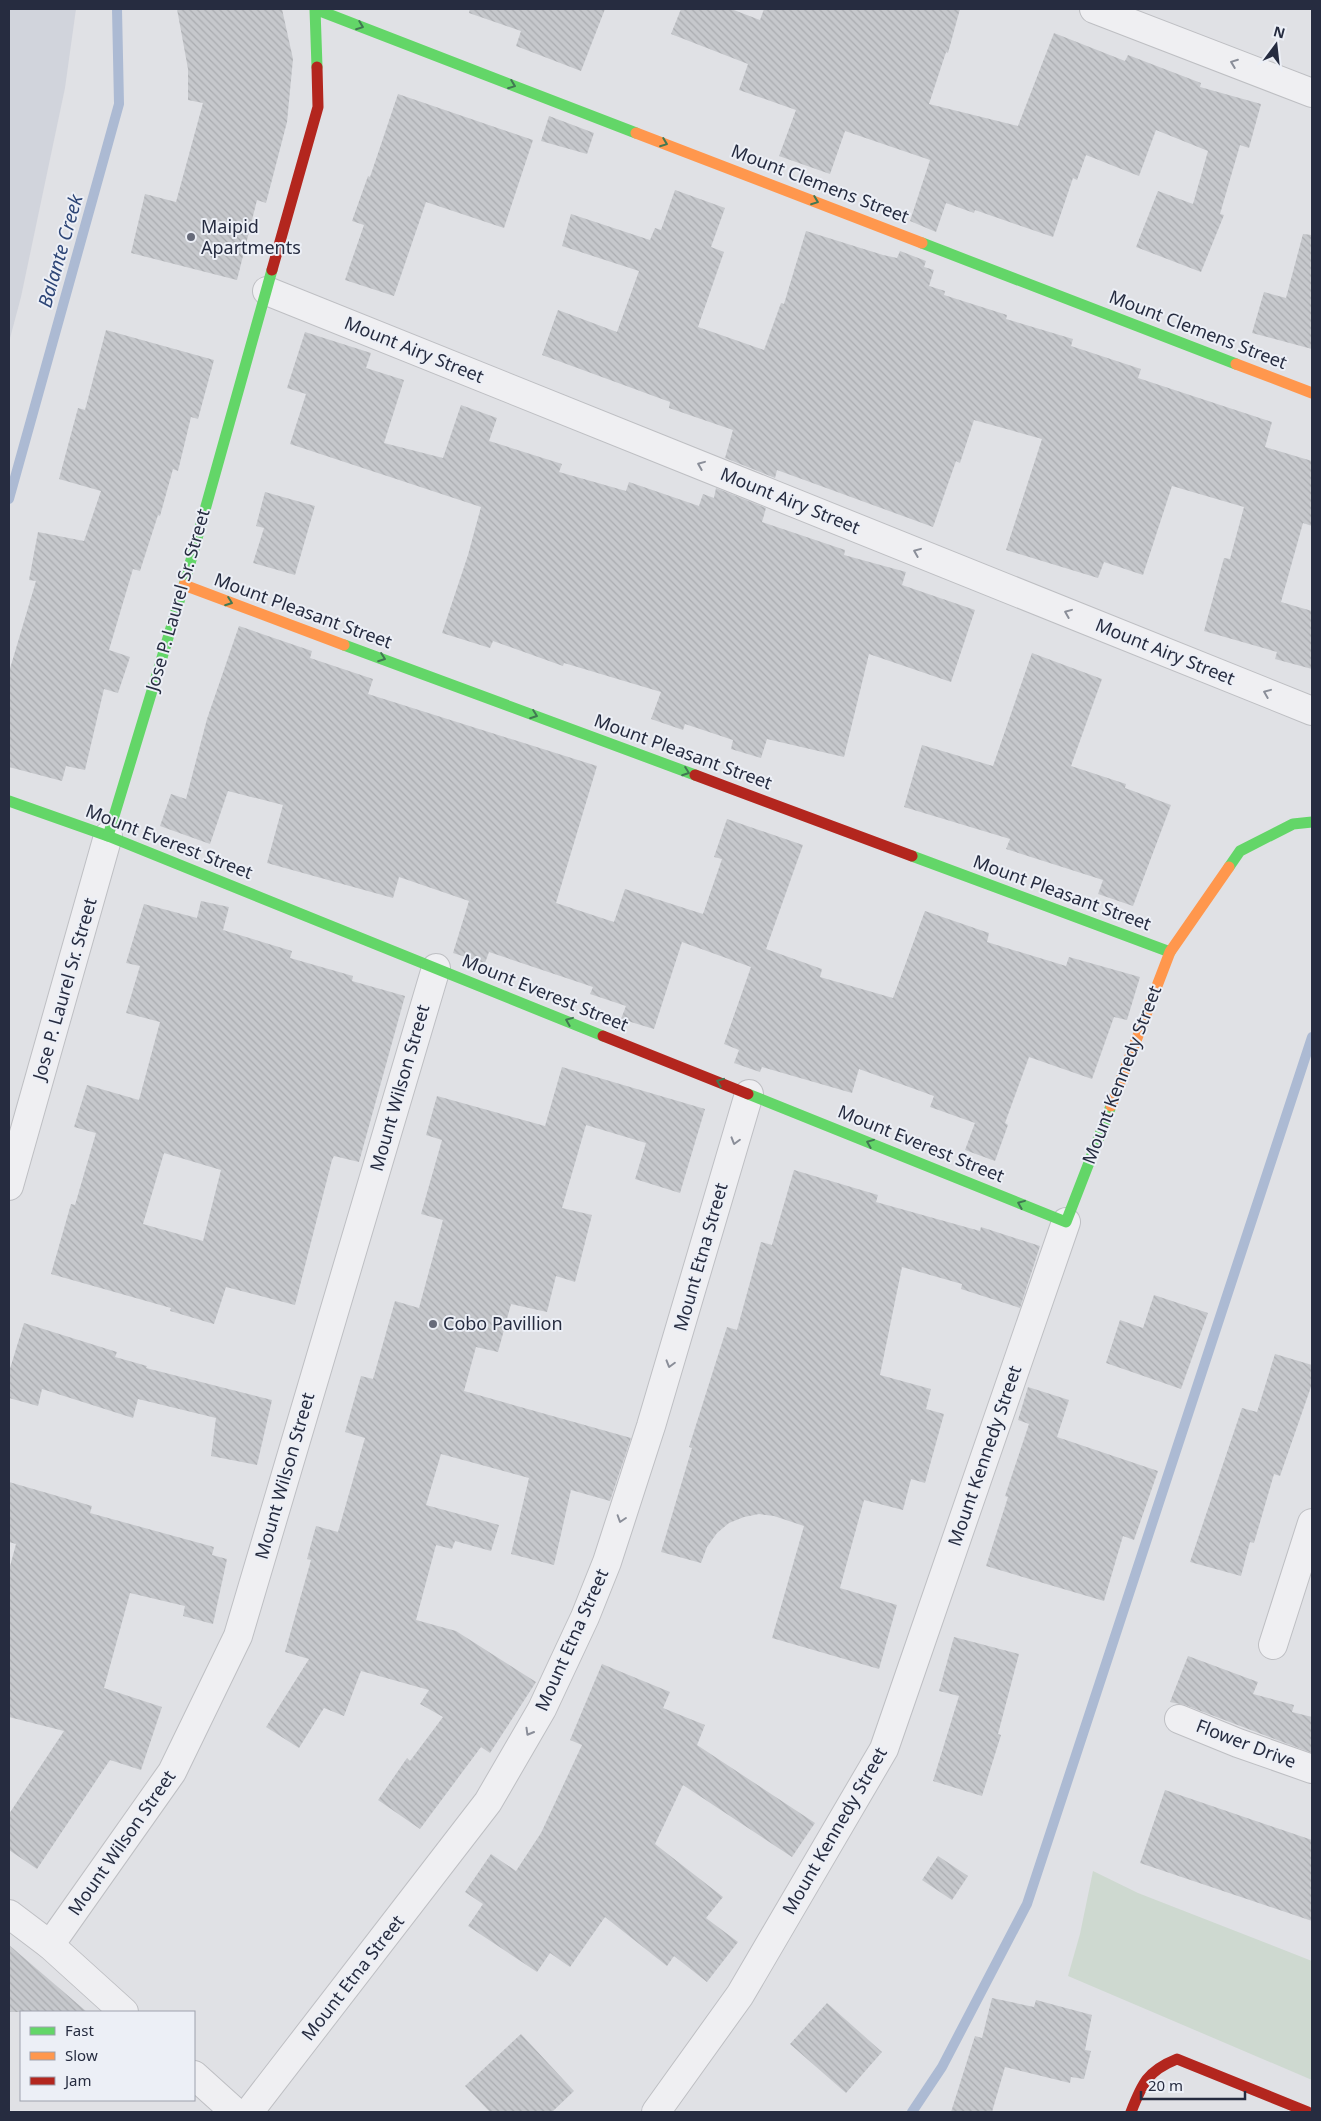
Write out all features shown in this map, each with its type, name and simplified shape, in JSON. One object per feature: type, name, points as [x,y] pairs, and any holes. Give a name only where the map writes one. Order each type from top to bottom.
[{"type":"street","name":"Jose P. Laurel Sr. Street","points":[[9,1186],[108,836],[184,585],[318,107],[315,9]]},
{"type":"street","name":"Mount Clemens Street","points":[[315,9],[1312,393]]},
{"type":"street","points":[[1094,9],[1312,93]]},
{"type":"street","name":"Mount Airy Street","points":[[267,291],[1312,711]]},
{"type":"street","name":"Mount Pleasant Street","points":[[184,585],[1170,952]]},
{"type":"street","name":"Mount Everest Street","points":[[9,800],[108,836],[1066,1222]]},
{"type":"street","name":"Mount Kennedy Street","points":[[656,2112],[740,1995],[884,1749],[1066,1222],[1170,952],[1240,851],[1293,824],[1312,822]]},
{"type":"street","name":"Mount Wilson Street","points":[[50,1946],[172,1772],[238,1636],[436,968]]},
{"type":"street","name":"Mount Etna Street","points":[[249,2112],[488,1802],[542,1708],[586,1617],[607,1562],[651,1426],[749,1094]]},
{"type":"street","points":[[1273,1645],[1311,1528]]},
{"type":"street","name":"Flower Drive","points":[[1179,1719],[1238,1743],[1312,1769]]},
{"type":"street","points":[[9,1914],[50,1946],[123,2011]]},
{"type":"street","points":[[1131,2112],[1144,2080],[1159,2065],[1177,2059],[1308,2112]]},
{"type":"street","points":[[195,2076],[235,2112]]},
{"type":"shaded area","points":[[9,9],[76,9],[65,88],[21,297],[9,342]]},
{"type":"shaded area","points":[[1093,1871],[1138,1893],[1312,1961],[1312,2080],[1068,1976],[1080,1934]]},
{"type":"building","points":[[177,9],[282,9],[293,59],[287,122],[266,203],[257,200],[237,280],[131,253],[145,194],[176,202],[203,103],[188,100],[188,69]]},
{"type":"building","points":[[470,9],[605,9],[581,71],[516,46],[521,31],[469,13]]},
{"type":"building","points":[[681,9],[731,9],[760,20],[764,9],[960,9],[948,53],[946,52],[929,104],[1018,126],[1054,33],[1125,61],[1128,55],[1201,83],[1200,87],[1261,104],[1249,148],[1240,145],[1220,214],[1224,215],[1201,272],[1136,247],[1158,191],[1193,204],[1208,151],[1156,130],[1139,176],[1086,155],[1077,180],[1073,178],[1053,237],[975,210],[974,213],[946,203],[936,232],[910,221],[930,160],[845,131],[830,174],[779,156],[796,110],[739,90],[748,64],[671,34]]},
{"type":"building","points":[[398,94],[533,140],[504,228],[426,202],[394,296],[345,280],[364,225],[352,221],[368,176],[370,177]]},
{"type":"building","points":[[549,116],[594,133],[587,154],[541,141]]},
{"type":"building","points":[[675,190],[725,208],[711,247],[724,252],[698,327],[764,350],[781,303],[784,304],[806,231],[883,255],[897,258],[900,251],[926,261],[924,267],[934,270],[929,286],[945,291],[944,295],[1007,315],[1006,319],[1073,339],[1071,346],[1141,369],[1138,378],[1272,422],[1265,447],[1312,461],[1312,526],[1303,523],[1281,602],[1312,611],[1312,669],[1275,659],[1277,652],[1204,631],[1224,558],[1230,559],[1244,507],[1172,486],[1143,575],[1104,562],[1098,578],[1006,550],[1042,439],[974,420],[960,463],[956,461],[933,527],[777,470],[775,478],[725,458],[733,430],[669,408],[670,402],[542,355],[558,310],[617,332],[639,271],[562,246],[571,214],[650,240],[655,228],[661,230]]},
{"type":"building","points":[[1303,234],[1312,235],[1312,349],[1252,333],[1264,292],[1286,298]]},
{"type":"building","points":[[106,330],[214,360],[198,419],[191,417],[178,471],[173,469],[160,516],[158,515],[140,571],[133,569],[109,650],[130,657],[118,693],[104,689],[85,770],[66,766],[62,781],[9,767],[9,672],[36,581],[29,580],[38,532],[84,541],[101,491],[59,479],[78,408],[85,410]]},
{"type":"building","points":[[305,332],[371,353],[366,368],[404,380],[384,443],[443,458],[461,405],[497,418],[489,441],[562,464],[559,472],[626,491],[629,482],[699,506],[703,494],[714,498],[716,488],[766,508],[762,522],[845,550],[844,555],[906,572],[902,585],[975,610],[951,682],[869,654],[844,757],[767,739],[761,758],[731,749],[733,740],[685,724],[683,730],[651,719],[661,692],[564,663],[563,666],[493,641],[490,648],[442,633],[468,555],[481,507],[290,444],[306,394],[287,388]]},
{"type":"building","points":[[265,492],[315,506],[295,575],[253,563],[264,528],[256,526]]},
{"type":"building","points":[[239,626],[312,651],[310,658],[373,679],[368,694],[597,766],[556,903],[614,922],[625,889],[703,914],[722,859],[714,857],[727,819],[803,845],[766,949],[822,969],[820,977],[893,998],[925,911],[989,933],[987,942],[1066,966],[1069,957],[1140,977],[1127,1020],[1114,1017],[1092,1079],[1029,1057],[1005,1123],[1008,1125],[995,1161],[965,1150],[975,1123],[930,1107],[934,1096],[859,1069],[852,1093],[762,1067],[760,1072],[734,1063],[739,1050],[724,1044],[751,967],[682,942],[654,1029],[621,1019],[626,1006],[590,994],[593,987],[489,952],[485,963],[453,953],[469,901],[399,877],[393,898],[267,863],[283,805],[228,791],[210,844],[160,826],[171,794],[186,799],[207,719]]},
{"type":"building","points":[[1032,653],[1102,679],[1071,766],[1126,784],[1125,788],[1171,805],[1133,906],[1098,894],[1103,880],[1006,849],[1010,839],[904,807],[922,745],[993,766]]},
{"type":"building","points":[[201,901],[229,907],[223,930],[292,951],[290,958],[353,976],[352,981],[405,996],[359,1162],[334,1156],[332,1160],[295,1305],[226,1287],[214,1324],[170,1311],[171,1308],[51,1274],[71,1204],[75,1205],[96,1133],[74,1127],[87,1085],[139,1100],[160,1022],[126,1013],[140,966],[126,963],[144,904],[197,918]],"holes":[[[164,1153],[221,1170],[203,1241],[143,1224]]]},
{"type":"building","points":[[562,1067],[705,1109],[680,1193],[635,1179],[646,1143],[586,1125],[562,1208],[592,1215],[575,1282],[556,1276],[547,1312],[511,1304],[498,1352],[476,1347],[464,1391],[631,1438],[610,1501],[571,1490],[554,1565],[511,1554],[529,1478],[441,1454],[426,1505],[499,1525],[491,1551],[455,1541],[452,1549],[436,1545],[416,1620],[456,1631],[536,1682],[490,1753],[481,1747],[420,1829],[378,1800],[407,1758],[410,1761],[443,1717],[420,1704],[429,1690],[361,1671],[344,1716],[324,1708],[299,1748],[266,1727],[309,1659],[285,1652],[311,1560],[307,1559],[316,1526],[338,1532],[365,1438],[345,1432],[361,1376],[373,1379],[395,1301],[419,1308],[443,1220],[421,1214],[442,1140],[426,1135],[437,1096],[545,1126]]},
{"type":"building","points":[[794,1170],[878,1195],[876,1202],[980,1231],[981,1227],[1040,1246],[1020,1308],[961,1289],[962,1284],[902,1267],[880,1375],[931,1389],[926,1409],[944,1414],[925,1483],[911,1479],[903,1510],[864,1500],[840,1588],[897,1605],[879,1669],[772,1638],[804,1526],[774,1516],[759,1514],[729,1523],[717,1533],[707,1547],[701,1563],[661,1552],[692,1448],[689,1447],[727,1327],[737,1330],[761,1242],[772,1245]]},
{"type":"building","points":[[1154,1295],[1208,1313],[1181,1389],[1106,1363],[1120,1320],[1143,1328]]},
{"type":"building","points":[[24,1323],[117,1352],[115,1357],[147,1366],[146,1368],[272,1400],[257,1465],[211,1456],[216,1418],[138,1399],[133,1418],[42,1389],[38,1406],[9,1398],[9,1372]]},
{"type":"building","points":[[1275,1354],[1312,1365],[1312,1384],[1280,1476],[1274,1474],[1254,1543],[1250,1542],[1241,1576],[1190,1562],[1242,1408],[1257,1412]]},
{"type":"building","points":[[1028,1387],[1069,1400],[1057,1437],[1158,1471],[1134,1540],[1123,1536],[1104,1601],[986,1566],[1008,1497],[1005,1496],[1029,1424],[1018,1420]]},
{"type":"building","points":[[9,1482],[92,1506],[90,1513],[214,1547],[212,1555],[227,1559],[213,1624],[183,1616],[185,1606],[130,1593],[104,1688],[162,1707],[141,1770],[110,1760],[37,1869],[9,1850],[9,1814],[64,1731],[9,1717],[9,1570],[16,1544],[9,1542]]},
{"type":"building","points":[[954,1637],[1019,1654],[998,1734],[1001,1735],[982,1796],[933,1781],[959,1696],[939,1691]]},
{"type":"building","points":[[1188,1656],[1258,1682],[1253,1694],[1294,1705],[1292,1712],[1312,1717],[1312,1753],[1185,1705],[1170,1702]]},
{"type":"building","points":[[602,1664],[670,1692],[663,1708],[705,1725],[697,1745],[815,1823],[792,1857],[683,1785],[655,1844],[723,1897],[706,1918],[738,1942],[707,1982],[674,1956],[667,1966],[605,1917],[570,1967],[550,1953],[537,1972],[468,1926],[483,1904],[465,1892],[491,1854],[516,1871],[541,1833],[582,1745],[570,1740]]},
{"type":"building","points":[[1165,1790],[1312,1840],[1312,1921],[1140,1863]]},
{"type":"building","points":[[938,1856],[968,1876],[952,1900],[922,1880]]},
{"type":"building","points":[[9,1945],[86,2011],[20,2011],[9,2012]]},
{"type":"building","points":[[992,1998],[1034,2007],[1036,2000],[1092,2015],[1085,2050],[1091,2051],[1084,2079],[1071,2077],[1070,2083],[1005,2067],[992,2112],[951,2112],[975,2036],[982,2038]]},
{"type":"building","points":[[827,2003],[882,2052],[846,2093],[790,2044]]},
{"type":"building","points":[[521,2034],[574,2091],[552,2112],[490,2112],[465,2086]]},
{"type":"waterway","name":"Balante Creek","points":[[9,499],[119,104],[117,9]]},
{"type":"waterway","points":[[912,2112],[942,2067],[1027,1904],[1312,1037]]},
{"type":"traffic: fast","points":[[317,67],[315,9],[636,133]]},
{"type":"traffic: fast","points":[[922,243],[1236,364]]},
{"type":"traffic: fast","points":[[108,836],[184,585],[272,270]]},
{"type":"traffic: fast","points":[[344,645],[695,775]]},
{"type":"traffic: fast","points":[[9,801],[108,836],[603,1036]]},
{"type":"traffic: fast","points":[[1229,867],[1240,851],[1293,824],[1312,822]]},
{"type":"traffic: fast","points":[[912,856],[1170,952]]},
{"type":"traffic: fast","points":[[748,1094],[1066,1222],[1111,1106]]},
{"type":"traffic: slow","points":[[636,133],[922,243]]},
{"type":"traffic: slow","points":[[1236,364],[1312,393]]},
{"type":"traffic: slow","points":[[184,585],[344,645]]},
{"type":"traffic: slow","points":[[1111,1106],[1170,952],[1229,867]]},
{"type":"traffic: jam","points":[[272,270],[318,107],[317,67]]},
{"type":"traffic: jam","points":[[695,775],[912,856]]},
{"type":"traffic: jam","points":[[603,1036],[748,1094]]},
{"type":"traffic: jam","points":[[1131,2112],[1142,2086],[1152,2074],[1159,2068],[1177,2059],[1308,2112]]},
{"type":"place","name":"Maipid Apartments","points":[[191,237]]},
{"type":"place","name":"Cobo Pavillion","points":[[433,1324]]}]
